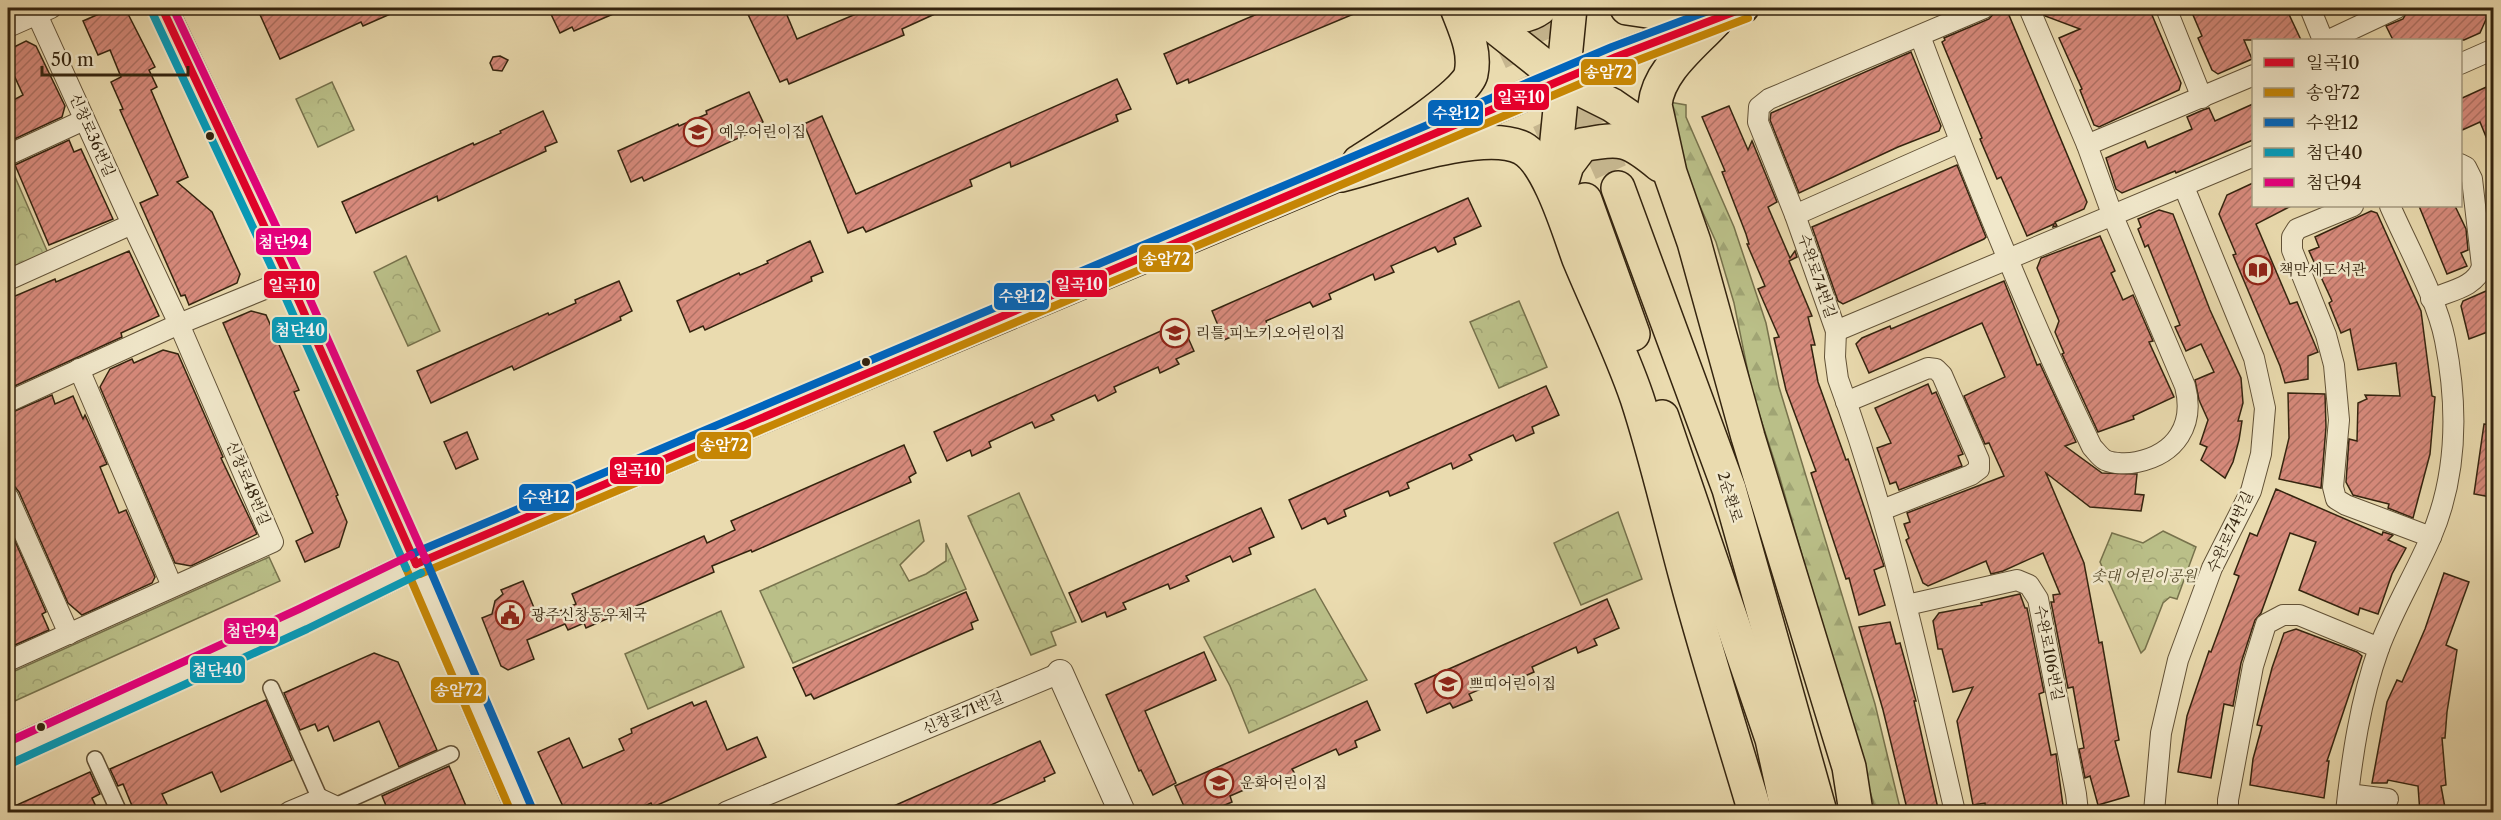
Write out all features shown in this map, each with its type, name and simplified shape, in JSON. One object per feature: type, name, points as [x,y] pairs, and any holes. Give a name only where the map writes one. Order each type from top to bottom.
[{"type":"highway","points":[[1341,175],[1462,89],[1470,77],[1472,60],[1470,43],[1457,8]]},
{"type":"highway","points":[[1471,8],[1562,80],[1612,105],[1640,126],[1670,173]]},
{"type":"highway","points":[[1486,8],[1506,15],[1520,16],[1540,8]]},
{"type":"highway","points":[[1570,8],[1554,170],[1572,200],[1690,494],[1772,739],[1788,813]]},
{"type":"highway","points":[[1627,8],[1715,21]]},
{"type":"highway","points":[[1715,21],[1664,76],[1656,94],[1655,105],[1670,173],[1694,242],[1748,437],[1849,767],[1856,813]]},
{"type":"highway","points":[[1670,173],[1628,142],[1609,140],[1582,146],[1567,165],[1579,257],[1636,397],[1702,635],[1755,813]]},
{"type":"highway","points":[[1341,175],[1455,146],[1493,142],[1509,143],[1530,154],[1572,200]]},
{"type":"highway","name":"2순환로","points":[[1618,188],[1729,489],[1820,813]]},
{"type":"main road","points":[[162,8],[289,279],[416,564],[522,813]]},
{"type":"main road","points":[[8,753],[292,624],[416,564],[1616,57],[1744,8]]},
{"type":"street","name":"수완로74번길","points":[[1983,8],[1768,99],[1759,106],[1758,122],[1795,215],[1836,331],[2112,214],[2184,187],[2252,156]]},
{"type":"street","points":[[1920,36],[2007,259],[2092,447],[2105,460],[2127,464],[2154,459],[2174,445],[2184,428],[2188,414],[2185,386],[2112,214],[2087,145],[2029,8]]},
{"type":"street","points":[[2166,8],[2202,98]]},
{"type":"street","points":[[2310,8],[2323,39]]},
{"type":"street","points":[[2331,39],[2397,8]]},
{"type":"street","name":"신창로36번길","points":[[8,27],[41,9],[84,120],[132,224]]},
{"type":"street","points":[[2462,63],[2493,49]]},
{"type":"street","points":[[2087,145],[2252,75]]},
{"type":"street","points":[[8,155],[84,120]]},
{"type":"street","name":"수완로74번길","points":[[1795,215],[1960,142]]},
{"type":"street","points":[[2431,299],[2474,281],[2480,275],[2482,266],[2472,179],[2466,167],[2462,165]]},
{"type":"street","name":"수완로74번길","points":[[2154,813],[2161,733],[2178,660],[2212,568],[2251,491],[2261,454],[2265,408],[2254,358],[2184,187]]},
{"type":"street","points":[[2351,207],[2297,229],[2292,237],[2292,250],[2326,335],[2334,366],[2339,420],[2332,487],[2336,499],[2346,505],[2431,537]]},
{"type":"street","points":[[2388,799],[2347,803],[2355,738],[2379,648],[2431,537],[2448,484],[2454,423],[2454,397],[2441,322],[2390,207]]},
{"type":"street","points":[[8,280],[132,224]]},
{"type":"street","name":"신창로48번길","points":[[8,660],[273,542],[179,324],[132,224]]},
{"type":"street","points":[[8,402],[179,324],[289,279]]},
{"type":"street","points":[[1836,331],[1835,357],[1838,379],[1882,510],[1907,605],[1955,813]]},
{"type":"street","points":[[1846,402],[1928,368],[1936,369],[1942,375],[1979,460],[1979,469],[1971,475],[1882,510]]},
{"type":"street","points":[[79,369],[172,586]]},
{"type":"street","points":[[8,497],[69,634]]},
{"type":"street","name":"수완로106번길","points":[[1907,605],[2017,580],[2029,585],[2038,599],[2078,813]]},
{"type":"street","points":[[2228,813],[2253,666],[2266,624],[2283,615],[2299,615],[2379,648]]},
{"type":"street","name":"신창로71번길","points":[[726,813],[1060,673],[1122,813]]},
{"type":"street","points":[[271,688],[332,806]]},
{"type":"street","points":[[289,813],[332,806],[451,754]]},
{"type":"street","points":[[95,759],[119,813]]},
{"type":"green space","points":[[332,82],[354,130],[318,147],[296,99]]},
{"type":"green space","points":[[1669,102],[1686,105],[1686,117],[1734,227],[1766,323],[1779,387],[1875,704],[1901,812],[1876,812],[1779,475],[1752,392],[1734,303],[1716,242],[1669,137]]},
{"type":"green space","points":[[8,163],[48,253],[8,270]]},
{"type":"green space","points":[[406,256],[440,331],[408,346],[374,272]]},
{"type":"green space","points":[[1519,301],[1547,367],[1499,388],[1470,322]]},
{"type":"green space","points":[[1019,493],[1076,622],[1051,632],[1056,645],[1031,655],[968,516]]},
{"type":"green space","points":[[1618,512],[1642,579],[1581,605],[1554,543]]},
{"type":"green space","points":[[919,520],[924,541],[900,565],[909,581],[926,574],[946,561],[946,543],[966,589],[793,663],[760,591]]},
{"type":"green space","name":"솟대 어린이공원","points":[[2163,531],[2196,547],[2177,599],[2170,597],[2163,603],[2145,649],[2141,653],[2100,562],[2112,533],[2143,543]]},
{"type":"green space","points":[[269,557],[280,581],[8,704],[8,674]]},
{"type":"green space","points":[[1315,589],[1367,680],[1249,733],[1230,686],[1204,637]]},
{"type":"green space","points":[[721,611],[744,667],[648,709],[625,654]]},
{"type":"building","points":[[125,8],[155,67],[149,70],[157,87],[151,90],[188,177],[177,182],[212,212],[240,274],[237,283],[189,305],[185,295],[181,296],[140,203],[158,195],[120,110],[123,109],[111,82],[121,77],[110,50],[98,55],[83,21],[108,10],[109,14]]},
{"type":"building","points":[[257,8],[404,8],[363,26],[361,22],[280,59]]},
{"type":"building","points":[[548,8],[627,8],[574,31],[572,27],[560,33]]},
{"type":"building","points":[[745,8],[784,8],[797,39],[870,8],[948,8],[902,29],[904,35],[789,84],[787,79],[780,82]]},
{"type":"building","points":[[1271,8],[1368,8],[1189,83],[1188,79],[1177,84],[1164,54]]},
{"type":"building","points":[[2006,8],[2087,202],[2084,209],[2055,222],[2057,226],[2053,227],[2054,224],[2027,236],[2001,177],[1997,179],[1942,42],[1944,38],[1989,19],[1995,12]]},
{"type":"building","points":[[2042,8],[2149,8],[2181,83],[2179,90],[2099,127],[2094,125],[2080,90],[2082,89],[2059,38],[2080,29],[2045,16]]},
{"type":"building","points":[[2190,8],[2286,8],[2301,39],[2244,40],[2252,59],[2218,74],[2212,70],[2198,38],[2202,36]]},
{"type":"building","points":[[2409,8],[2491,8],[2480,33],[2464,40],[2392,39],[2386,26],[2403,19]]},
{"type":"building","points":[[26,41],[36,46],[65,106],[62,117],[8,142],[8,103],[23,95],[8,62],[8,50]]},
{"type":"building","points":[[1911,52],[1941,126],[1939,131],[1898,147],[1799,193],[1770,120],[1771,113]]},
{"type":"building","points":[[500,56],[508,60],[502,71],[493,70],[490,63],[493,57]]},
{"type":"building","points":[[1117,79],[1131,109],[1116,115],[1118,121],[1011,167],[1010,162],[970,180],[972,186],[866,232],[863,227],[848,233],[804,124],[822,116],[856,194]]},
{"type":"building","points":[[2493,84],[2493,154],[2480,122],[2462,130],[2462,98]]},
{"type":"building","points":[[749,92],[763,122],[750,128],[752,132],[644,181],[642,177],[631,182],[618,151],[678,124],[679,126],[707,114],[706,111]]},
{"type":"building","points":[[2252,104],[2252,140],[2122,193],[2116,189],[2106,158],[2145,141],[2148,148],[2192,129],[2187,117],[2203,110],[2209,108],[2215,121]]},
{"type":"building","points":[[1729,106],[1748,150],[1752,141],[1777,202],[1768,207],[1790,258],[1795,251],[1797,257],[1789,261],[1812,316],[1808,317],[1815,345],[1811,345],[1818,382],[1846,460],[1848,459],[1884,566],[1874,570],[1885,605],[1859,615],[1849,578],[1846,579],[1811,473],[1816,471],[1786,390],[1774,338],[1779,337],[1758,289],[1765,286],[1747,244],[1749,244],[1746,234],[1722,172],[1725,171],[1702,117]]},
{"type":"building","points":[[543,111],[557,142],[545,147],[546,151],[438,201],[437,196],[356,233],[342,202],[473,143],[474,145],[501,133],[500,131]]},
{"type":"building","points":[[69,140],[74,152],[81,149],[113,219],[49,245],[15,165]]},
{"type":"building","points":[[1957,165],[1986,237],[1843,304],[1838,301],[1812,227]]},
{"type":"building","points":[[2252,183],[2252,207],[2289,207],[2256,224],[2290,304],[2297,302],[2318,352],[2308,356],[2308,379],[2285,383],[2233,255],[2236,254],[2219,214],[2227,195]]},
{"type":"building","points":[[1468,198],[1481,226],[1454,238],[1456,244],[1438,252],[1435,247],[1391,266],[1394,272],[1375,280],[1373,274],[1329,294],[1331,299],[1313,307],[1310,302],[1266,321],[1268,327],[1250,335],[1247,330],[1224,340],[1212,311]]},
{"type":"building","points":[[2419,207],[2455,207],[2466,229],[2468,250],[2461,253],[2467,266],[2447,274]]},
{"type":"building","points":[[2159,210],[2173,214],[2210,310],[2241,378],[2243,403],[2238,421],[2242,421],[2239,440],[2233,462],[2225,478],[2201,460],[2207,447],[2200,444],[2208,420],[2199,400],[2195,380],[2214,372],[2201,344],[2186,351],[2175,327],[2180,325],[2148,245],[2145,247],[2138,229],[2141,227],[2138,219]]},
{"type":"building","points":[[2371,211],[2377,213],[2421,311],[2432,396],[2435,397],[2430,454],[2413,518],[2388,508],[2389,504],[2353,495],[2346,482],[2349,439],[2357,441],[2358,403],[2367,399],[2365,395],[2400,396],[2396,363],[2358,370],[2350,329],[2341,333],[2329,303],[2332,301],[2309,251],[2319,247],[2315,237]]},
{"type":"building","points":[[2100,236],[2115,271],[2111,273],[2123,300],[2133,295],[2153,341],[2149,342],[2174,397],[2133,416],[2134,419],[2098,432],[2062,354],[2064,353],[2055,332],[2059,321],[2037,268],[2041,258]]},
{"type":"building","points":[[810,241],[823,272],[811,277],[812,281],[705,330],[703,326],[690,332],[677,301],[739,273],[740,275],[768,263],[767,261]]},
{"type":"building","points":[[129,251],[159,316],[121,333],[122,337],[8,389],[8,299],[55,279],[56,282]]},
{"type":"building","points":[[619,281],[632,311],[620,317],[621,320],[514,370],[512,366],[431,403],[417,371],[548,313],[549,315],[576,303],[575,300]]},
{"type":"building","points":[[2004,281],[2037,365],[2040,364],[2076,442],[2065,446],[2102,473],[2137,474],[2135,494],[2144,495],[2141,511],[2090,507],[2046,473],[2084,563],[2099,643],[2102,642],[2119,740],[2115,741],[2129,796],[2098,805],[2090,776],[2085,778],[2079,749],[2084,748],[2073,687],[2068,688],[2051,602],[2054,602],[2053,595],[2060,594],[2043,553],[1991,574],[1986,561],[1928,586],[1923,583],[1906,540],[1909,538],[1904,524],[1910,522],[1907,513],[2004,476],[1989,443],[1985,444],[1964,396],[2005,377],[1982,323],[1869,373],[1856,344],[1862,338],[1890,326],[1891,329]]},
{"type":"building","points":[[2493,288],[2493,330],[2469,339],[2461,306],[2463,301]]},
{"type":"building","points":[[251,311],[266,315],[299,390],[294,392],[338,495],[336,496],[347,522],[339,547],[305,562],[296,541],[313,533],[223,323]]},
{"type":"building","points":[[1181,322],[1194,351],[1176,359],[1179,364],[1160,373],[1158,367],[1114,387],[1116,392],[1098,401],[1095,395],[1051,415],[1054,420],[1035,428],[1032,422],[989,442],[991,447],[972,456],[970,450],[947,461],[934,432]]},
{"type":"building","points":[[163,350],[178,354],[223,457],[221,458],[257,534],[191,566],[175,563],[100,387],[110,369],[132,359],[134,363]]},
{"type":"building","points":[[1928,384],[1932,394],[1936,392],[1963,454],[1958,456],[1962,466],[1899,490],[1896,482],[1890,484],[1877,448],[1891,443],[1875,408]]},
{"type":"building","points":[[1546,386],[1559,415],[1532,427],[1534,433],[1516,441],[1513,435],[1469,455],[1472,460],[1453,469],[1451,463],[1407,483],[1409,488],[1390,496],[1388,491],[1344,510],[1346,516],[1328,524],[1325,518],[1302,529],[1289,500]]},
{"type":"building","points":[[2288,393],[2325,394],[2326,427],[2321,488],[2279,479],[2289,438]]},
{"type":"building","points":[[52,395],[55,404],[73,396],[83,419],[85,415],[107,464],[100,467],[119,513],[126,510],[155,577],[152,583],[82,615],[68,603],[19,492],[15,487],[8,485],[8,414]]},
{"type":"building","points":[[2484,424],[2493,425],[2493,494],[2491,497],[2474,494]]},
{"type":"building","points":[[467,432],[478,459],[456,469],[444,442]]},
{"type":"building","points":[[904,445],[916,473],[909,477],[911,482],[752,552],[751,550],[712,566],[714,572],[586,628],[584,623],[568,630],[565,624],[527,640],[534,659],[508,670],[501,666],[482,618],[492,614],[495,601],[503,594],[501,590],[523,581],[539,620],[576,604],[572,594],[704,536],[707,543],[735,530],[731,521]]},
{"type":"building","points":[[2276,489],[2382,535],[2383,532],[2393,535],[2388,540],[2406,548],[2392,574],[2378,614],[2360,608],[2358,615],[2299,590],[2316,542],[2290,533],[2261,613],[2255,620],[2241,663],[2233,706],[2224,704],[2211,778],[2178,772],[2187,716],[2209,651],[2211,652],[2239,576],[2234,574],[2250,533],[2257,536]]},
{"type":"building","points":[[1261,508],[1274,537],[1249,548],[1251,554],[1233,562],[1230,556],[1186,576],[1189,581],[1170,589],[1168,584],[1123,603],[1126,609],[1107,617],[1105,612],[1082,622],[1069,593]]},
{"type":"building","points":[[8,525],[46,612],[42,614],[49,630],[8,648]]},
{"type":"building","points":[[2444,573],[2469,582],[2446,645],[2457,650],[2445,738],[2442,738],[2446,785],[2441,786],[2446,813],[2420,813],[2418,786],[2388,780],[2387,783],[2372,783],[2387,702],[2397,680],[2402,682],[2425,629]]},
{"type":"building","points":[[966,592],[978,620],[971,623],[973,629],[814,699],[811,694],[806,696],[793,668]]},
{"type":"building","points":[[2020,594],[2027,608],[2044,692],[2039,694],[2051,755],[2056,754],[2064,813],[1986,813],[1985,803],[1973,805],[1957,721],[1973,687],[1953,692],[1942,649],[1938,649],[1933,621],[1939,613],[1982,605],[1981,603]]},
{"type":"building","points":[[1607,599],[1619,628],[1594,639],[1597,645],[1578,653],[1576,647],[1532,667],[1534,672],[1516,680],[1513,675],[1469,694],[1472,700],[1453,708],[1450,703],[1427,713],[1415,684]]},
{"type":"building","points":[[1890,622],[1896,644],[1900,643],[1916,701],[1914,701],[1939,813],[1908,813],[1883,710],[1859,627]]},
{"type":"building","points":[[2296,629],[2357,652],[2362,656],[2327,761],[2329,761],[2324,798],[2250,785],[2253,759],[2262,726],[2257,725],[2272,668],[2284,633]]},
{"type":"building","points":[[1204,652],[1216,680],[1145,711],[1176,783],[1153,795],[1141,770],[1139,771],[1106,695]]},
{"type":"building","points":[[374,653],[398,662],[437,750],[399,767],[379,721],[334,741],[328,726],[318,731],[315,724],[300,730],[284,693]]},
{"type":"building","points":[[266,700],[292,760],[221,792],[212,772],[162,794],[171,813],[135,813],[123,784],[118,786],[110,769]]},
{"type":"building","points":[[706,701],[727,750],[757,737],[766,757],[653,807],[651,803],[630,813],[566,813],[538,752],[569,738],[583,768],[624,750],[619,739],[632,733],[631,729],[692,702],[694,706]]},
{"type":"building","points":[[1367,701],[1380,730],[1355,741],[1357,747],[1339,755],[1336,749],[1292,769],[1295,774],[1276,782],[1274,777],[1230,796],[1232,802],[1213,810],[1211,805],[1194,813],[1187,813],[1175,786]]},
{"type":"building","points":[[1040,741],[1055,773],[1044,778],[1045,781],[973,813],[878,813]]},
{"type":"building","points":[[449,766],[469,813],[389,813],[382,796]]},
{"type":"building","points":[[90,772],[100,794],[92,798],[99,813],[8,813],[8,809]]},
{"type":"tunnel","points":[[1537,8],[1618,188]]},
{"type":"tunnel","points":[[1507,31],[1562,150]]},
{"type":"transit line","name":"일곡10","points":[[162,8],[289,279],[416,564]]},
{"type":"transit line","name":"첨단94","points":[[173,8],[299,275],[426,560]]},
{"type":"transit line","name":"수완12","points":[[412,554],[1612,47],[1716,8]]},
{"type":"transit line","name":"일곡10","points":[[416,564],[1616,57],[1744,8]]},
{"type":"transit line","name":"첨단40","points":[[152,12],[279,283],[406,568]]},
{"type":"transit line","name":"송암72","points":[[420,574],[1620,67],[1748,18]]},
{"type":"transit line","name":"첨단94","points":[[8,742],[299,609],[411,555]]},
{"type":"transit line","name":"수완12","points":[[426,560],[532,808]]},
{"type":"transit line","name":"송암72","points":[[406,568],[511,812]]},
{"type":"transit line","name":"첨단40","points":[[12,763],[307,629],[421,573]]},
{"type":"place","name":"예우어린이집","points":[[698,132]]},
{"type":"place","name":"책만세도서관","points":[[2258,270]]},
{"type":"place","name":"리틀 피노키오어린이집","points":[[1175,333]]},
{"type":"place","name":"광주신창동우체국","points":[[510,615]]},
{"type":"place","name":"쁘띠어린이집","points":[[1448,684]]},
{"type":"place","name":"운화어린이집","points":[[1219,783]]}]
